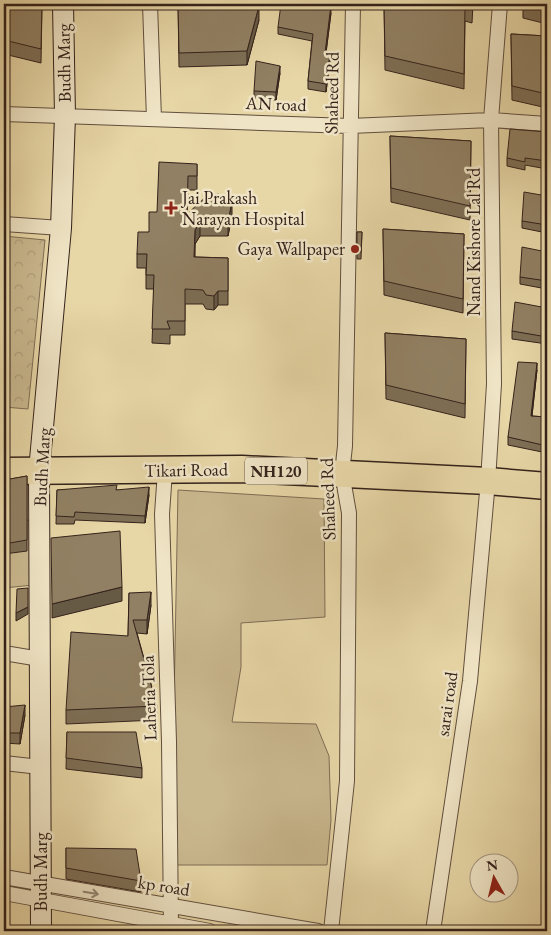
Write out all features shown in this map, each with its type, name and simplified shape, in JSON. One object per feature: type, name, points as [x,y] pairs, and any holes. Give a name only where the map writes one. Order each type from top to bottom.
[{"type":"highway","name":"Tikari Road","points":[[4,472],[242,469],[488,481],[547,486]]},
{"type":"street","name":"Budh Marg","points":[[41,931],[39,471],[61,228],[65,116],[63,4]]},
{"type":"street","points":[[150,4],[154,119]]},
{"type":"street","name":"Shaheed Rd","points":[[331,931],[346,782],[349,513],[342,473],[345,437],[353,4]]},
{"type":"street","name":"Nand Kishore Lal Rd","points":[[488,481],[494,384],[491,120],[500,4]]},
{"type":"street","name":"AN road","points":[[4,114],[350,126],[491,120],[547,124]]},
{"type":"street","points":[[4,224],[61,228]]},
{"type":"street","name":"Laheria Tola","points":[[165,471],[162,514],[180,908],[171,925]]},
{"type":"street","name":"sarai road","points":[[433,931],[470,681],[488,481]]},
{"type":"street","points":[[4,653],[40,658]]},
{"type":"street","points":[[4,763],[40,767]]},
{"type":"street","name":"kp road","points":[[4,877],[42,893],[188,930],[210,931]]},
{"type":"street","name":"kp road","points":[[4,893],[42,893],[180,908],[318,931]]},
{"type":"street","points":[[180,908],[188,930]]},
{"type":"green space","points":[[4,236],[45,240],[28,409],[4,407]]},
{"type":"green space","points":[[178,490],[324,499],[325,617],[241,623],[241,667],[232,722],[316,724],[329,756],[331,820],[327,865],[171,865]]},
{"type":"green space","points":[[34,520],[33,585],[4,588],[4,521]]},
{"type":"building","points":[[4,4],[42,4],[41,49],[4,40]]},
{"type":"building","points":[[178,4],[259,6],[247,51],[179,53]]},
{"type":"building","points":[[281,4],[331,5],[325,53],[330,53],[326,84],[308,81],[313,34],[278,27]]},
{"type":"building","points":[[384,4],[472,4],[472,8],[465,7],[464,74],[385,56]]},
{"type":"building","points":[[523,4],[547,4],[547,10]]},
{"type":"building","points":[[511,34],[547,36],[547,94],[512,86]]},
{"type":"building","points":[[256,61],[280,66],[276,92],[254,91]]},
{"type":"building","points":[[510,129],[547,132],[547,161],[525,158],[525,162],[507,158]]},
{"type":"building","points":[[390,136],[471,141],[470,206],[391,188]]},
{"type":"building","points":[[159,162],[197,164],[197,176],[188,176],[187,214],[208,195],[219,194],[222,199],[232,201],[228,222],[200,222],[195,230],[194,257],[228,258],[228,291],[218,291],[214,296],[206,295],[203,290],[185,289],[185,321],[167,321],[170,329],[152,329],[154,275],[146,275],[147,254],[137,254],[138,232],[149,232],[149,212],[157,212]]},
{"type":"building","points":[[524,192],[547,196],[547,225],[522,221]]},
{"type":"building","points":[[383,229],[464,234],[463,299],[384,281]]},
{"type":"building","points":[[357,232],[362,232],[361,252],[357,252]]},
{"type":"building","points":[[522,247],[547,252],[547,281],[520,277]]},
{"type":"building","points":[[515,302],[547,308],[547,337],[512,331]]},
{"type":"building","points":[[385,333],[466,339],[465,404],[386,385]]},
{"type":"building","points":[[518,362],[537,363],[531,416],[547,417],[547,446],[508,437]]},
{"type":"building","points":[[27,476],[27,540],[4,544],[4,480]]},
{"type":"building","points":[[117,485],[116,490],[149,487],[145,516],[75,512],[74,517],[56,516],[57,490]]},
{"type":"building","points":[[120,531],[122,587],[52,604],[51,538]]},
{"type":"building","points":[[28,588],[28,607],[16,613],[17,589]]},
{"type":"building","points":[[151,592],[147,620],[133,620],[157,706],[66,710],[71,632],[128,636],[129,593]]},
{"type":"building","points":[[25,705],[20,733],[4,733],[4,707]]},
{"type":"building","points":[[67,732],[136,732],[142,768],[66,758]]},
{"type":"building","points":[[66,848],[136,849],[141,881],[66,868]]},
{"type":"place","name":"Jai Prakash Narayan Hospital","points":[[171,208]]},
{"type":"place","name":"Gaya Wallpaper","points":[[355,249]]}]
